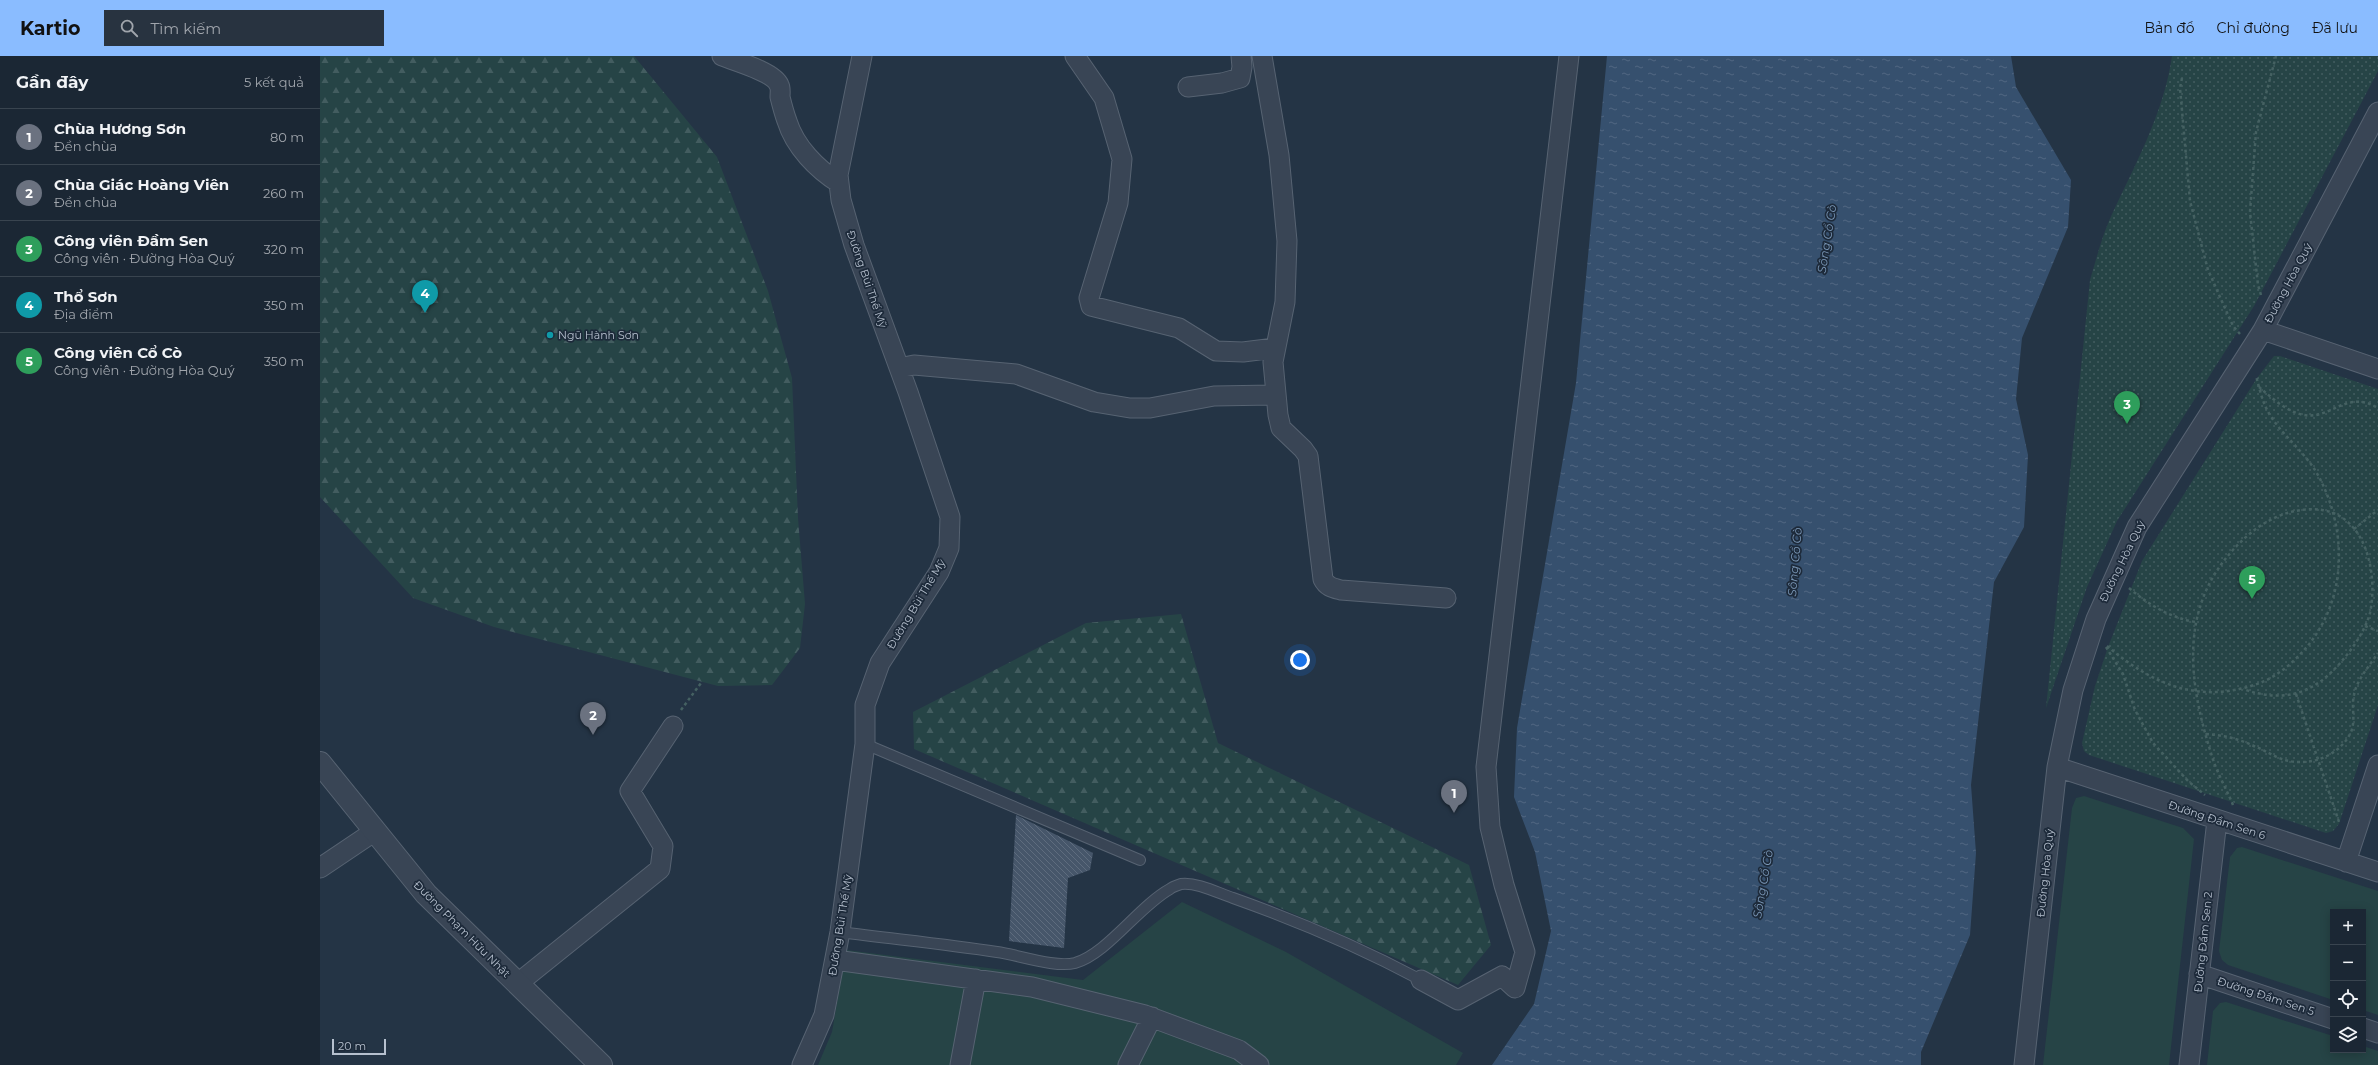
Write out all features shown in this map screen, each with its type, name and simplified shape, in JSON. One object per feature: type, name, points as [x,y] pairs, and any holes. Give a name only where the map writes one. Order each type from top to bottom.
[{"type":"street","points":[[722,56],[766,74],[780,85],[787,123],[796,140],[807,156],[823,173],[839,183]]},
{"type":"street","name":"Đường Bùi Thế Mỹ","points":[[802,1065],[824,1015],[840,932],[865,744],[865,705],[880,663],[938,572],[949,548],[950,517],[899,368],[854,245],[841,200],[838,175],[862,56]]},
{"type":"street","points":[[1075,56],[1104,98],[1122,159],[1118,203],[1089,298],[1091,306],[1179,328],[1216,351],[1243,352],[1274,348]]},
{"type":"street","points":[[1188,87],[1222,83],[1240,78],[1242,67],[1241,56]]},
{"type":"street","points":[[1262,56],[1279,155],[1287,240],[1286,302],[1282,323],[1274,348],[1276,395],[1281,428],[1303,449],[1308,456],[1323,579],[1325,584],[1333,588],[1360,592],[1446,598]]},
{"type":"street","points":[[1421,980],[1458,1000],[1502,976],[1515,988],[1525,952],[1504,884],[1490,827],[1486,767],[1569,56]]},
{"type":"street","name":"Đường Hòa Quý","points":[[2024,1065],[2057,767],[2079,668],[2102,604],[2125,551],[2150,505],[2263,330],[2378,112]]},
{"type":"street","points":[[2263,330],[2378,369]]},
{"type":"street","points":[[899,368],[914,364],[1016,374],[1094,402],[1130,408],[1150,408],[1214,396],[1276,395]]},
{"type":"street","points":[[517,984],[660,869],[663,846],[630,791],[673,726]]},
{"type":"street","name":"Đường Phạm Hữu Nhật","points":[[320,762],[426,894],[601,1065]]},
{"type":"street","points":[[2346,862],[2378,765]]},
{"type":"street","name":"Đường Đầm Sen 6","points":[[2057,767],[2378,872]]},
{"type":"street","name":"Đường Đầm Sen 2","points":[[2189,1065],[2217,820]]},
{"type":"street","points":[[320,868],[375,831]]},
{"type":"street","points":[[835,960],[1032,987],[1152,1017],[1240,1050],[1259,1065]]},
{"type":"street","name":"Đường Đầm Sen 5","points":[[2199,974],[2330,1017]]},
{"type":"street","points":[[960,1065],[976,979]]},
{"type":"street","points":[[1128,1065],[1152,1017]]},
{"type":"street","points":[[2366,1029],[2378,1033]]},
{"type":"lane","points":[[865,744],[1140,860]]},
{"type":"lane","points":[[840,932],[998,952],[1054,962],[1074,963],[1087,958],[1101,948],[1156,899],[1170,888],[1181,884],[1195,886],[1251,904],[1365,950],[1421,980]]},
{"type":"path","points":[[2262,300],[2258,285],[2250,212],[2256,132],[2276,56]]},
{"type":"path","points":[[2182,78],[2180,88],[2190,201],[2208,270],[2233,326],[2241,336]]},
{"type":"path","points":[[2210,800],[2188,781],[2153,743],[2137,716],[2123,674],[2103,644],[2153,679],[2169,686],[2197,691],[2222,692],[2243,689],[2258,684],[2287,668],[2310,644],[2329,612],[2335,596],[2339,562],[2337,530],[2332,512],[2319,476],[2300,449],[2271,417],[2259,388],[2255,372]]},
{"type":"path","points":[[2259,388],[2287,408],[2303,415],[2318,415],[2349,402],[2365,403],[2378,408]]},
{"type":"path","points":[[2234,810],[2211,754],[2197,691],[2192,646],[2195,622],[2200,601],[2220,568],[2237,545],[2252,531],[2268,520],[2290,512],[2307,509],[2332,512],[2346,519],[2368,550],[2372,566],[2374,600],[2365,626],[2348,654],[2335,670],[2321,681],[2296,694],[2276,697],[2243,689]]},
{"type":"path","points":[[2354,529],[2378,510]]},
{"type":"path","points":[[2125,585],[2161,612],[2179,619],[2195,622]]},
{"type":"path","points":[[2365,626],[2377,630]]},
{"type":"path","points":[[2206,734],[2227,737],[2290,762],[2302,762],[2333,754],[2348,737],[2353,727],[2354,694],[2378,653]]},
{"type":"path","points":[[684,706],[701,683]]},
{"type":"path","points":[[2296,694],[2341,826]]},
{"type":"green space","name":"Ngũ Hành Sơn","points":[[320,56],[634,56],[717,157],[768,291],[792,378],[798,518],[805,604],[800,648],[772,685],[718,686],[494,627],[413,598],[320,497]]},
{"type":"green space","points":[[2172,56],[2378,56],[2378,71],[2254,306],[2117,521],[2087,587],[2046,708],[2090,280],[2109,221],[2155,120],[2168,78]]},
{"type":"green space","points":[[2274,356],[2280,356],[2378,389],[2378,705],[2339,824],[2333,831],[2326,833],[2089,755],[2084,751],[2082,743],[2095,686],[2108,647],[2142,561],[2257,378]]},
{"type":"green space","points":[[1181,614],[1218,743],[1469,865],[1491,945],[1458,985],[914,749],[913,712],[1086,623]]},
{"type":"green space","points":[[2084,796],[2183,828],[2194,839],[2169,1065],[2043,1065],[2072,808],[2076,798]]},
{"type":"green space","points":[[2242,847],[2378,891],[2378,1015],[2366,1011],[2366,909],[2330,909],[2330,999],[2228,965],[2222,960],[2219,951],[2230,857],[2237,848]]},
{"type":"green space","points":[[1182,902],[1286,952],[1463,1053],[1456,1065],[818,1065],[832,1032],[846,950],[1083,980]]},
{"type":"green space","points":[[2226,1002],[2330,1035],[2330,1053],[2366,1053],[2366,1047],[2378,1051],[2378,1065],[2207,1065],[2213,1011],[2220,1003]]},
{"type":"water","name":"Sông Cổ Cò","points":[[1607,56],[2011,56],[2016,87],[2071,180],[2068,227],[2022,338],[2016,399],[2028,455],[2024,527],[1994,582],[1971,785],[1976,853],[1970,935],[1921,1052],[1921,1065],[1492,1065],[1534,1004],[1551,931],[1535,852],[1514,797],[1517,728],[1576,383]]},
{"type":"building","points":[[1016,815],[1093,853],[1090,870],[1068,878],[1064,948],[1009,941]]},
{"type":"place","name":"Thổ Sơn","points":[[425,313]]},
{"type":"place","name":"Ngũ Hành Sơn","points":[[550,335]]},
{"type":"place","name":"Công viên Đầm Sen","points":[[2127,424]]},
{"type":"place","name":"Công viên Cổ Cò","points":[[2252,599]]},
{"type":"place","name":"Chùa Giác Hoàng Viên","points":[[593,735]]},
{"type":"place","name":"Chùa Hương Sơn","points":[[1454,813]]}]
